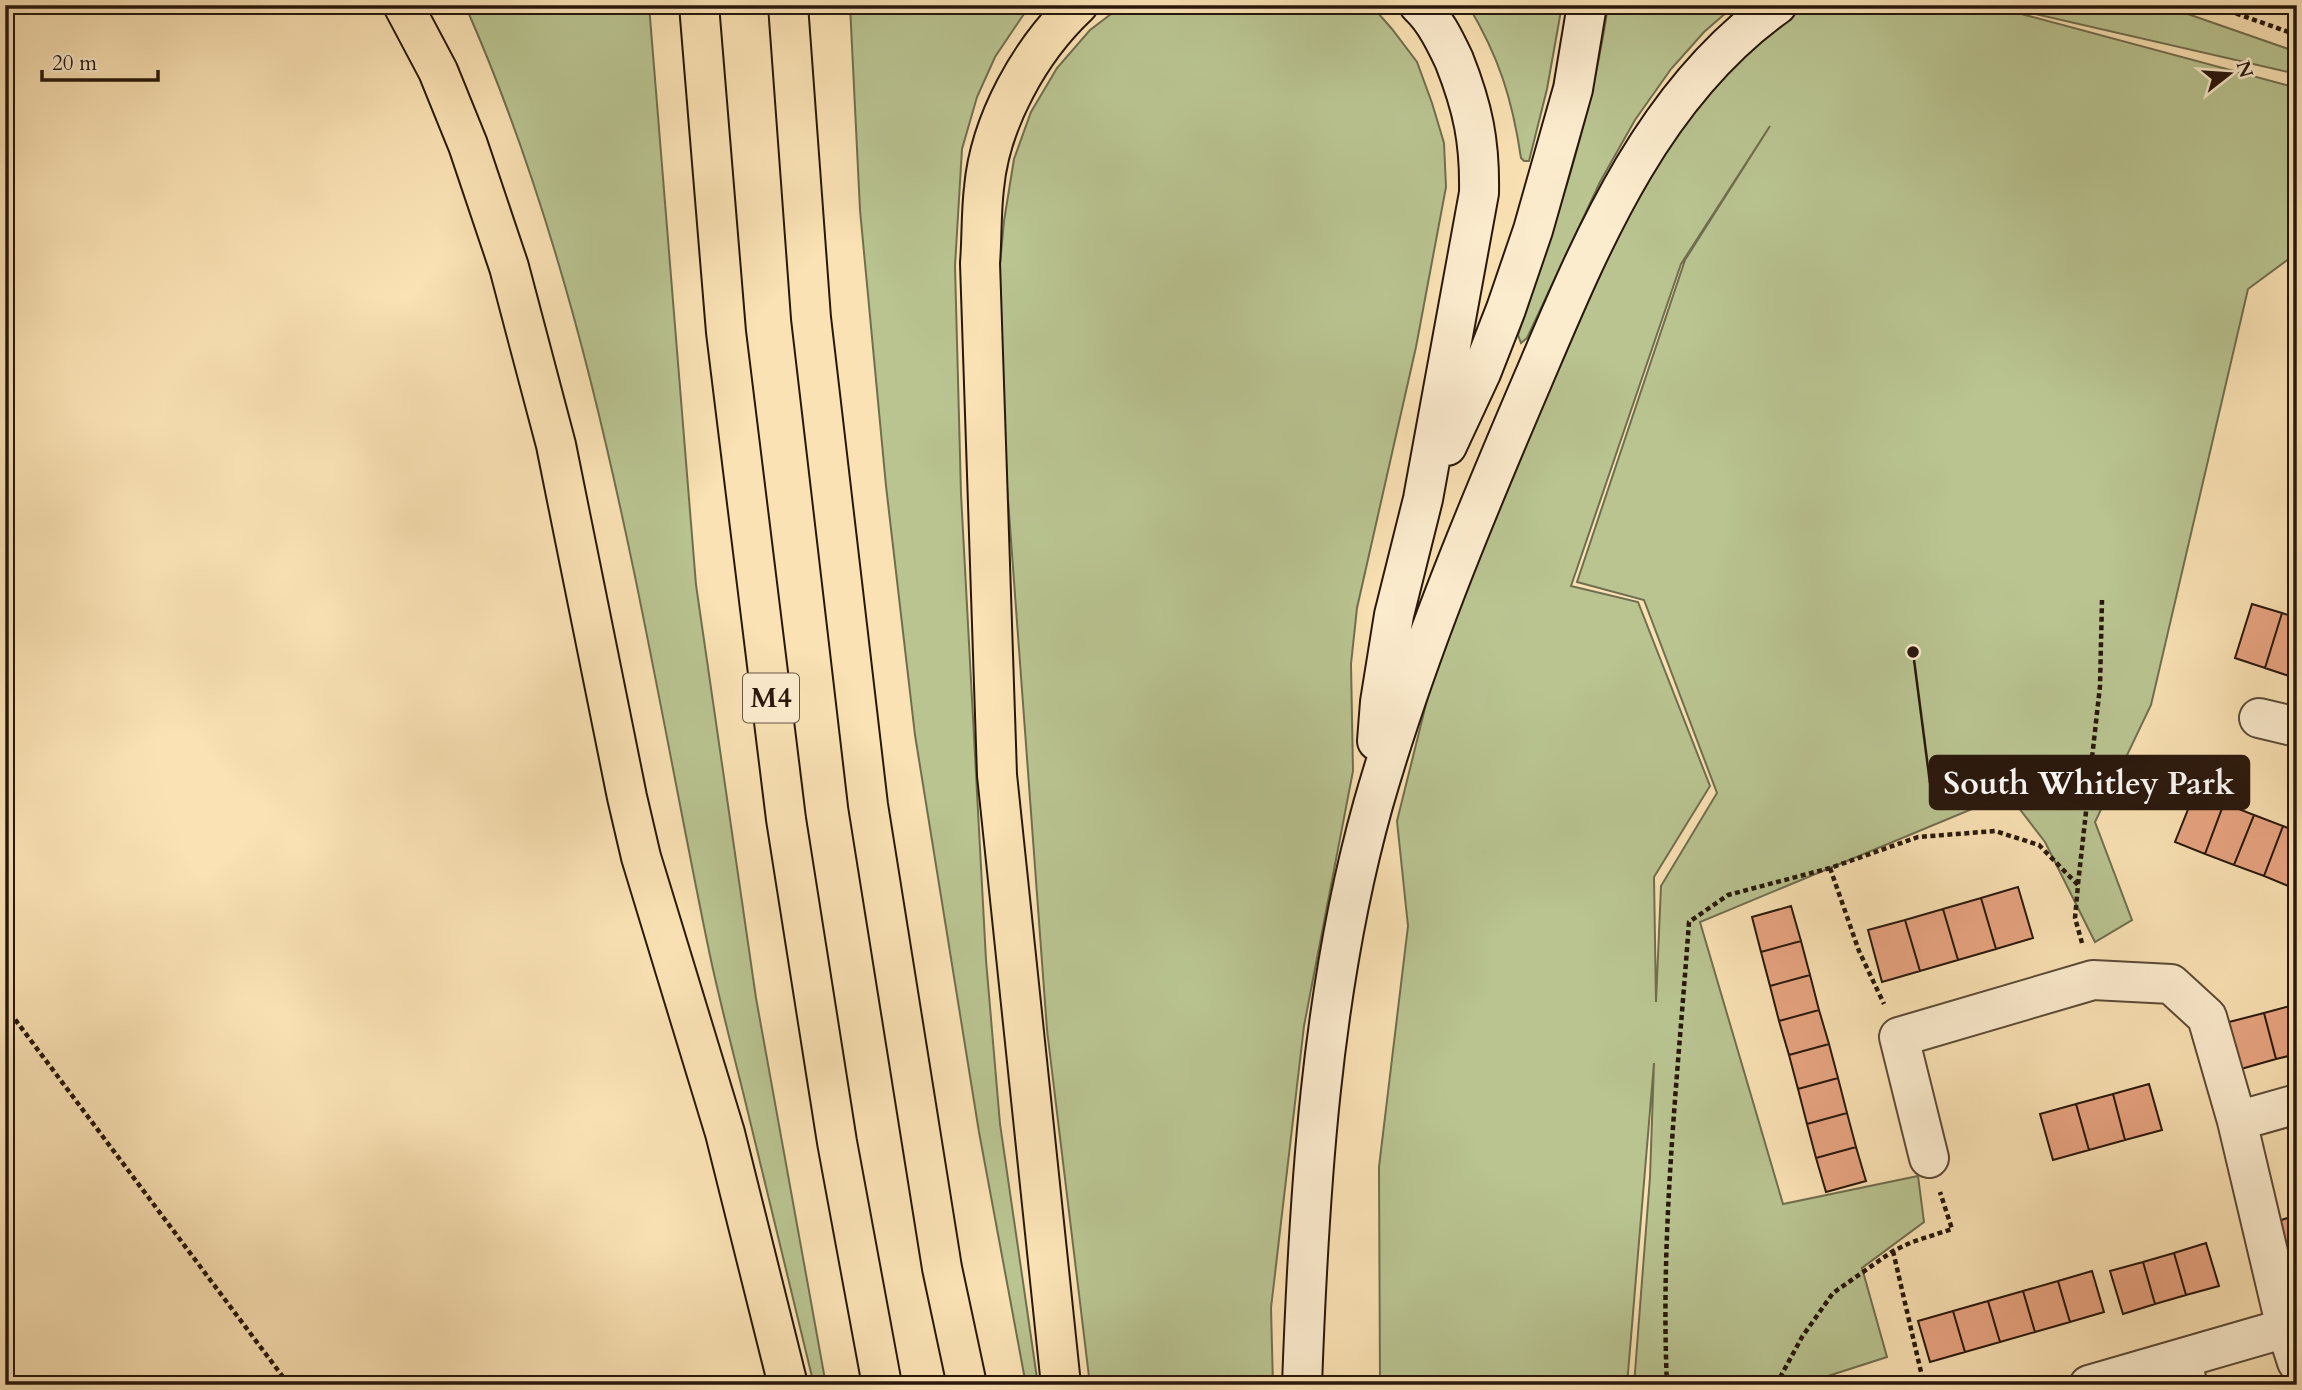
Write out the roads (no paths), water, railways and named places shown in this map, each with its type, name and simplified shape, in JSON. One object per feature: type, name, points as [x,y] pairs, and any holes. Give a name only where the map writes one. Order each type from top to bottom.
[{"type":"highway","points":[[403,5],[438,71],[464,134],[509,267],[556,445],[642,857],[725,1133],[788,1385]]},
{"type":"highway","name":"M4","points":[[699,5],[726,331],[786,819],[836,1142],[882,1385]]},
{"type":"highway","points":[[788,5],[811,318],[869,805],[943,1268],[967,1385]]},
{"type":"highway","points":[[1061,1385],[997,775],[981,263],[984,186],[995,140],[1013,93],[1031,60],[1057,25],[1078,5]]},
{"type":"main road","points":[[1373,806],[1380,702],[1392,627],[1423,499],[1479,193],[1474,122],[1465,88],[1446,42],[1427,12],[1419,5]]},
{"type":"main road","points":[[1423,499],[1481,373],[1533,230],[1573,89],[1587,5]]},
{"type":"main road","points":[[1303,1385],[1308,1239],[1327,1035],[1347,918],[1373,806],[1412,682],[1452,571],[1569,297],[1612,205],[1644,150],[1701,74],[1744,31],[1777,5]]},
{"type":"main road","points":[[2259,718],[2297,727]]},
{"type":"main road","points":[[1929,1158],[1899,1037],[2093,980],[2171,984],[2207,1017],[2292,1345],[2193,1370],[2093,1384]]},
{"type":"main road","points":[[2236,1121],[2297,1104]]},
{"type":"place","name":"South Whitley Park","points":[[1913,652]]}]
